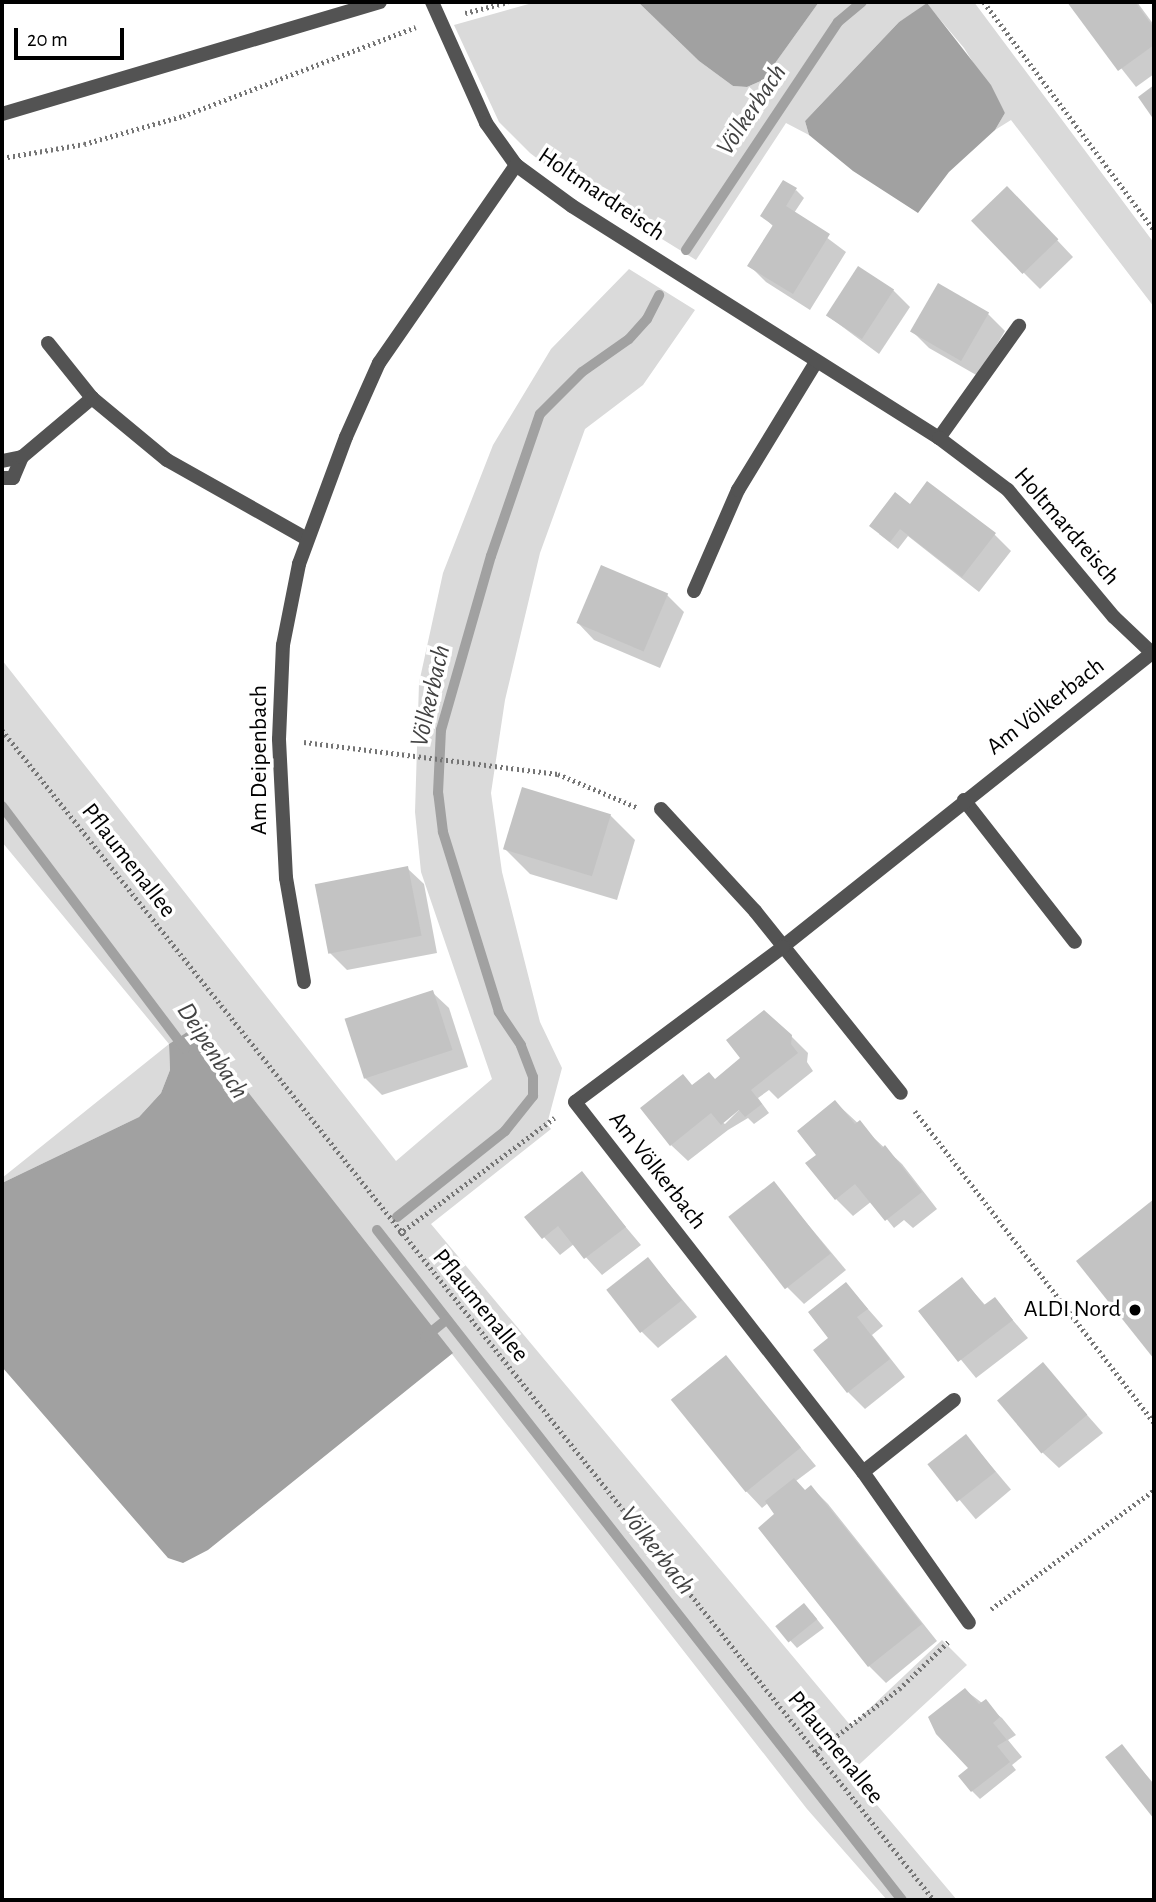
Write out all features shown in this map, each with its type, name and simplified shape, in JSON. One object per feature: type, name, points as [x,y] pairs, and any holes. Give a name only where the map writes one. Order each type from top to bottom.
[{"type":"street","points":[[2,114],[380,2]]},
{"type":"street","name":"Holtmardreisch","points":[[432,2],[486,123],[516,165],[572,206],[939,439],[1009,490],[1114,617],[1154,653]]},
{"type":"street","name":"Am Deipenbach","points":[[304,982],[286,878],[279,739],[284,645],[307,539],[379,363],[516,165]]},
{"type":"street","points":[[939,439],[1019,326]]},
{"type":"street","points":[[48,343],[92,398],[167,460],[307,539]]},
{"type":"street","points":[[694,591],[738,490],[816,362]]},
{"type":"street","points":[[2,478],[13,478],[22,457],[92,398]]},
{"type":"street","points":[[2,461],[22,457]]},
{"type":"street","name":"Am Völkerbach","points":[[970,1623],[863,1472],[575,1102],[783,947],[964,800],[1154,653]]},
{"type":"street","points":[[964,800],[1075,942]]},
{"type":"street","points":[[661,809],[783,947],[901,1093]]},
{"type":"street","points":[[863,1472],[954,1400]]},
{"type":"path","points":[[2,158],[84,144],[183,116],[439,20],[508,2]]},
{"type":"path","points":[[984,2],[1154,230]]},
{"type":"path","name":"Pflaumenallee","points":[[2,730],[399,1234],[934,1900]]},
{"type":"path","points":[[279,739],[428,755],[558,774],[645,811],[661,809]]},
{"type":"path","points":[[901,1093],[1154,1422]]},
{"type":"path","points":[[399,1234],[575,1102]]},
{"type":"path","points":[[815,1752],[899,1689],[970,1623],[1154,1490]]},
{"type":"shaded area","points":[[536,2],[638,2],[699,61],[733,86],[747,87],[763,80],[819,2],[974,2],[1154,243],[1154,307],[1011,120],[995,130],[1005,113],[964,48],[927,4],[899,22],[805,121],[809,135],[786,123],[696,260],[563,178],[530,153],[499,122],[454,25]]},
{"type":"shaded area","points":[[629,269],[695,310],[643,385],[585,429],[540,553],[505,700],[491,793],[502,872],[540,1022],[562,1068],[547,1124],[551,1129],[431,1224],[851,1726],[942,1640],[967,1665],[850,1773],[957,1900],[887,1900],[807,1809],[196,1026],[169,1044],[2,842],[2,660],[396,1161],[492,1079],[421,872],[415,812],[419,683],[443,573],[493,445],[551,349]]},
{"type":"shaded area","points":[[169,1044],[170,1070],[161,1093],[139,1117],[2,1183],[2,1178]]},
{"type":"water","points":[[638,2],[819,2],[763,80],[747,87],[733,86],[699,61]]},
{"type":"water","points":[[927,3],[991,85],[1005,113],[995,130],[949,172],[918,213],[853,171],[809,135],[805,121],[899,22]]},
{"type":"water","points":[[196,1026],[453,1353],[208,1550],[183,1563],[168,1558],[2,1367],[2,1183],[139,1117],[161,1093],[170,1070],[169,1044]]},
{"type":"building","points":[[1067,2],[1135,2],[1154,28],[1154,45],[1118,71]]},
{"type":"building","points":[[1154,85],[1154,120],[1138,97]]},
{"type":"building","points":[[783,180],[797,188],[786,206],[830,234],[793,294],[747,266],[773,225],[760,216]]},
{"type":"building","points":[[1007,186],[1058,239],[1022,274],[971,221]]},
{"type":"building","points":[[858,266],[894,289],[862,339],[826,315]]},
{"type":"building","points":[[938,283],[989,312],[961,361],[910,331]]},
{"type":"building","points":[[927,481],[996,533],[962,577],[900,529],[890,542],[869,526],[895,492],[910,504]]},
{"type":"building","points":[[601,565],[668,594],[644,652],[576,623]]},
{"type":"building","points":[[522,787],[611,814],[592,876],[503,849]]},
{"type":"building","points":[[408,866],[422,936],[328,954],[315,884]]},
{"type":"building","points":[[433,990],[452,1050],[364,1079],[345,1019]]},
{"type":"building","points":[[764,1010],[792,1035],[791,1044],[798,1053],[751,1090],[762,1104],[745,1117],[739,1110],[721,1125],[711,1113],[670,1146],[640,1108],[683,1074],[692,1085],[709,1072],[715,1079],[740,1058],[726,1040]]},
{"type":"building","points":[[835,1100],[855,1124],[860,1120],[882,1148],[885,1145],[922,1192],[885,1221],[855,1184],[835,1200],[805,1163],[816,1155],[797,1131]]},
{"type":"building","points":[[582,1171],[626,1227],[584,1259],[558,1226],[542,1239],[524,1217]]},
{"type":"building","points":[[774,1181],[831,1253],[785,1289],[728,1217]]},
{"type":"building","name":"ALDI Nord","points":[[1154,1199],[1154,1359],[1076,1261]]},
{"type":"building","points":[[648,1257],[682,1300],[640,1333],[606,1290]]},
{"type":"building","points":[[962,1277],[984,1305],[995,1297],[1013,1320],[958,1362],[918,1311]]},
{"type":"building","points":[[846,1282],[868,1309],[857,1317],[890,1359],[847,1393],[813,1350],[828,1338],[808,1312]]},
{"type":"building","points":[[726,1355],[801,1447],[746,1492],[671,1400]]},
{"type":"building","points":[[1043,1362],[1087,1415],[1041,1453],[997,1401]]},
{"type":"building","points":[[966,1434],[996,1472],[957,1502],[927,1464]]},
{"type":"building","points":[[794,1478],[805,1490],[811,1485],[922,1624],[868,1667],[758,1528],[774,1514],[765,1501]]},
{"type":"building","points":[[804,1603],[817,1619],[788,1643],[775,1626]]},
{"type":"building","points":[[965,1688],[979,1704],[986,1699],[1000,1717],[993,1723],[1007,1740],[997,1746],[1010,1762],[971,1792],[958,1776],[968,1768],[936,1734],[928,1717]]},
{"type":"building","points":[[1122,1744],[1154,1785],[1154,1819],[1105,1757]]},
{"type":"waterway","name":"Völkerbach","points":[[686,250],[838,22],[862,2]]},
{"type":"waterway","name":"Völkerbach","points":[[397,1217],[505,1131],[533,1096],[533,1077],[521,1045],[499,1012],[443,832],[438,793],[441,730],[491,556],[540,414],[582,372],[629,339],[647,319],[659,295]]},
{"type":"waterway","name":"Deipenbach","points":[[2,806],[185,1049]]},
{"type":"waterway","name":"Völkerbach","points":[[377,1230],[902,1900]]},
{"type":"waterway","name":"Deipenbach","points":[[425,1337],[447,1319]]},
{"type":"place","name":"ALDI Nord","points":[[1135,1310]]}]
